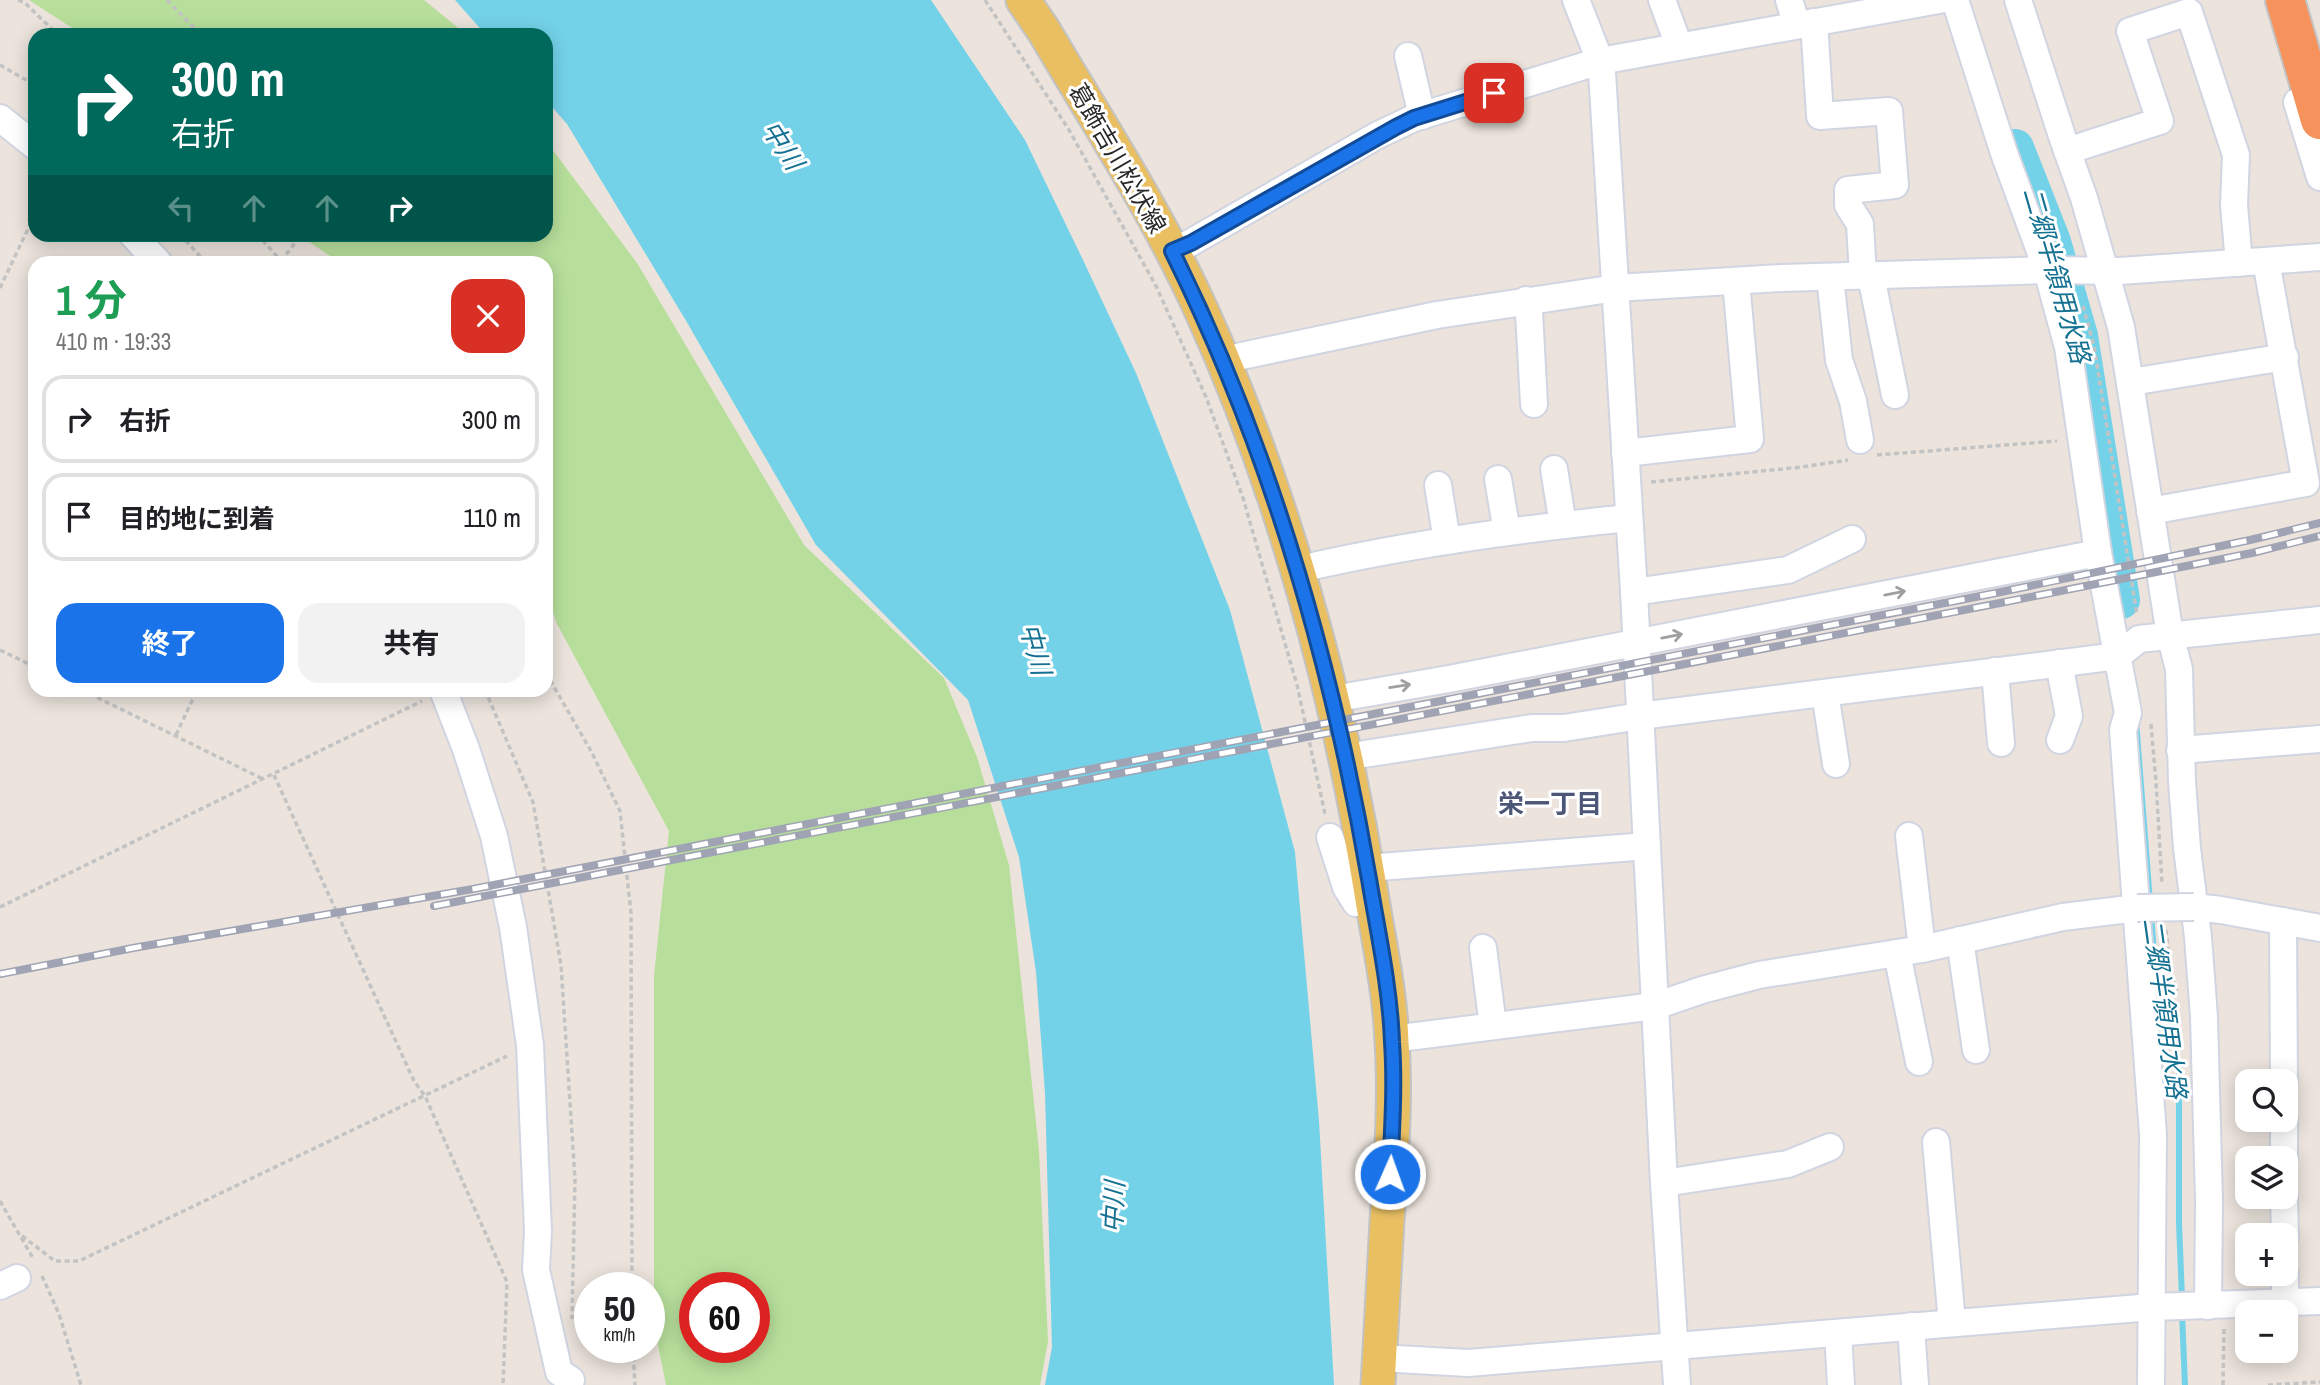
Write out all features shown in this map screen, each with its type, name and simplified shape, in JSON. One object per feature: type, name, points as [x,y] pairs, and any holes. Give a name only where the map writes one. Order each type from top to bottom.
[{"type":"highway","points":[[2285,0],[2320,120]]},
{"type":"main road","name":"葛飾吉川松伏線","points":[[1023,0],[1044,31],[1172,251],[1224,363],[1270,489],[1333,699],[1370,884],[1392,1039],[1394,1077],[1379,1371]]},
{"type":"street","points":[[1576,0],[1600,61],[1637,643],[1676,1385]]},
{"type":"street","points":[[1662,0],[1679,46]]},
{"type":"street","points":[[1789,0],[1819,17]]},
{"type":"street","points":[[1172,251],[1191,243],[1378,135],[1422,116],[1600,61],[1819,17],[1939,0]]},
{"type":"street","points":[[1955,0],[2004,153],[2048,270],[2068,347],[2098,553],[2128,713],[2123,730],[2153,1135],[2156,1307],[2151,1385]]},
{"type":"street","points":[[2018,0],[2084,198],[2098,270],[2121,327],[2170,635],[2179,669],[2180,750],[2187,848],[2204,1017],[2211,1306]]},
{"type":"street","points":[[2266,0],[2320,177]]},
{"type":"street","points":[[2067,152],[2160,121],[2130,31],[2189,12],[2236,155],[2234,205],[2239,263]]},
{"type":"street","points":[[1819,17],[1820,116],[1889,111],[1895,185],[1848,190],[1848,205],[1860,224],[1867,276],[1895,395]]},
{"type":"street","points":[[1408,56],[1422,116]]},
{"type":"street","points":[[0,118],[28,140]]},
{"type":"street","points":[[139,242],[152,256]]},
{"type":"street","points":[[1224,363],[1237,357],[1366,328],[1526,300],[1616,288],[1830,277],[2048,270],[2120,271],[2320,257]]},
{"type":"street","points":[[2150,511],[2306,483],[2266,261]]},
{"type":"street","points":[[1830,277],[1839,360],[1853,401],[1860,440]]},
{"type":"street","points":[[1625,453],[1750,439],[1737,281]]},
{"type":"street","points":[[1526,300],[1534,404]]},
{"type":"street","points":[[2131,382],[2285,357]]},
{"type":"street","points":[[1554,469],[1563,525]]},
{"type":"street","points":[[1498,479],[1507,532]]},
{"type":"street","points":[[1438,485],[1447,541]]},
{"type":"street","points":[[1296,570],[1447,541],[1629,518]]},
{"type":"street","points":[[1634,592],[1788,570],[1852,539]]},
{"type":"street","points":[[1333,699],[2098,553]]},
{"type":"street","points":[[1345,757],[1532,728],[1564,729],[1640,716],[2118,656],[2139,639],[2320,622]]},
{"type":"street","points":[[2059,663],[2069,716],[2060,740]]},
{"type":"street","points":[[1995,671],[2001,743]]},
{"type":"street","points":[[1825,693],[1836,764]]},
{"type":"street","points":[[446,697],[494,836],[513,927],[530,1045],[538,1231],[536,1270],[559,1372],[571,1380]]},
{"type":"street","points":[[2180,750],[2320,739]]},
{"type":"street","points":[[1909,836],[1910,951],[1919,1062]]},
{"type":"street","points":[[1330,837],[1346,887],[1356,903],[1370,884],[1647,846]]},
{"type":"street","points":[[1392,1039],[1655,1006],[1759,975],[1910,951],[2063,917],[2137,908],[2194,907],[2320,928]]},
{"type":"street","points":[[2283,921],[2284,1069]]},
{"type":"street","points":[[1960,940],[1976,1050]]},
{"type":"street","points":[[1483,948],[1493,1026]]},
{"type":"street","points":[[1936,1142],[1952,1323]]},
{"type":"street","points":[[1664,1183],[1788,1164],[1829,1147]]},
{"type":"street","points":[[2298,1302],[2320,1301]]},
{"type":"street","points":[[1379,1371],[2156,1307],[2235,1305]]},
{"type":"street","points":[[1911,1326],[1915,1385]]},
{"type":"street","points":[[1839,1333],[1841,1385]]},
{"type":"path","points":[[18,0],[51,28]]},
{"type":"path","points":[[167,0],[194,28]]},
{"type":"path","points":[[985,0],[1069,130],[1156,286],[1206,397],[1243,498],[1297,685],[1330,837]]},
{"type":"path","points":[[0,65],[28,81]]},
{"type":"path","points":[[0,288],[28,229]]},
{"type":"path","points":[[187,242],[200,256]]},
{"type":"path","points":[[264,242],[277,256]]},
{"type":"path","points":[[2082,302],[2094,346],[2138,624]]},
{"type":"path","points":[[0,650],[28,664]]},
{"type":"path","points":[[553,685],[591,751],[620,811],[631,913],[629,1027],[632,1272]]},
{"type":"path","points":[[97,697],[265,779]]},
{"type":"path","points":[[176,735],[194,697]]},
{"type":"path","points":[[0,907],[275,775],[429,697]]},
{"type":"path","points":[[275,775],[414,1081],[425,1096],[507,1282],[503,1385]]},
{"type":"path","points":[[22,1236],[55,1261],[79,1261],[530,1045]]},
{"type":"path","points":[[0,1201],[22,1236],[59,1314],[81,1385]]},
{"type":"path","points":[[2211,1306],[2223,1385]]},
{"type":"path","points":[[633,1363],[635,1385]]},
{"type":"path","points":[[2268,1385],[2320,1382]]},
{"type":"green space","points":[[29,0],[424,0],[458,28],[72,28]]},
{"type":"green space","points":[[553,150],[637,263],[804,545],[944,678],[977,757],[1009,865],[1039,1151],[1048,1341],[1040,1385],[666,1385],[662,1363],[665,1363],[665,1272],[654,1272],[654,976],[669,831],[553,613],[553,256],[330,256],[309,242],[553,242]]},
{"type":"water","name":"中川","points":[[455,0],[931,0],[1025,140],[1136,373],[1230,610],[1295,852],[1319,1121],[1334,1385],[1045,1385],[1052,1347],[1045,1093],[1036,972],[1019,857],[968,700],[816,545],[685,319],[567,124],[553,108],[553,28],[480,28]]},
{"type":"waterway","name":"二郷半領用水路","points":[[2015,148],[2052,242],[2079,336],[2121,600]]},
{"type":"waterway","name":"二郷半領用水路","points":[[2136,721],[2150,902]]},
{"type":"waterway","name":"二郷半領用水路","points":[[2151,913],[2154,955],[2179,1064],[2182,1298]]},
{"type":"waterway","name":"二郷半領用水路","points":[[2182,1313],[2185,1385]]},
{"type":"railway","points":[[0,974],[473,889],[1996,593],[2320,523]]},
{"type":"railway","points":[[434,906],[2000,603],[2252,553],[2320,536]]},
{"type":"district","name":"栄一丁目","points":[[1550,803]]},
{"type":"route","points":[[1390,1174],[1394,1077],[1385,974],[1357,814],[1333,699],[1296,570],[1246,420],[1209,327],[1172,251],[1191,243],[1378,135],[1414,118],[1494,93]]}]
